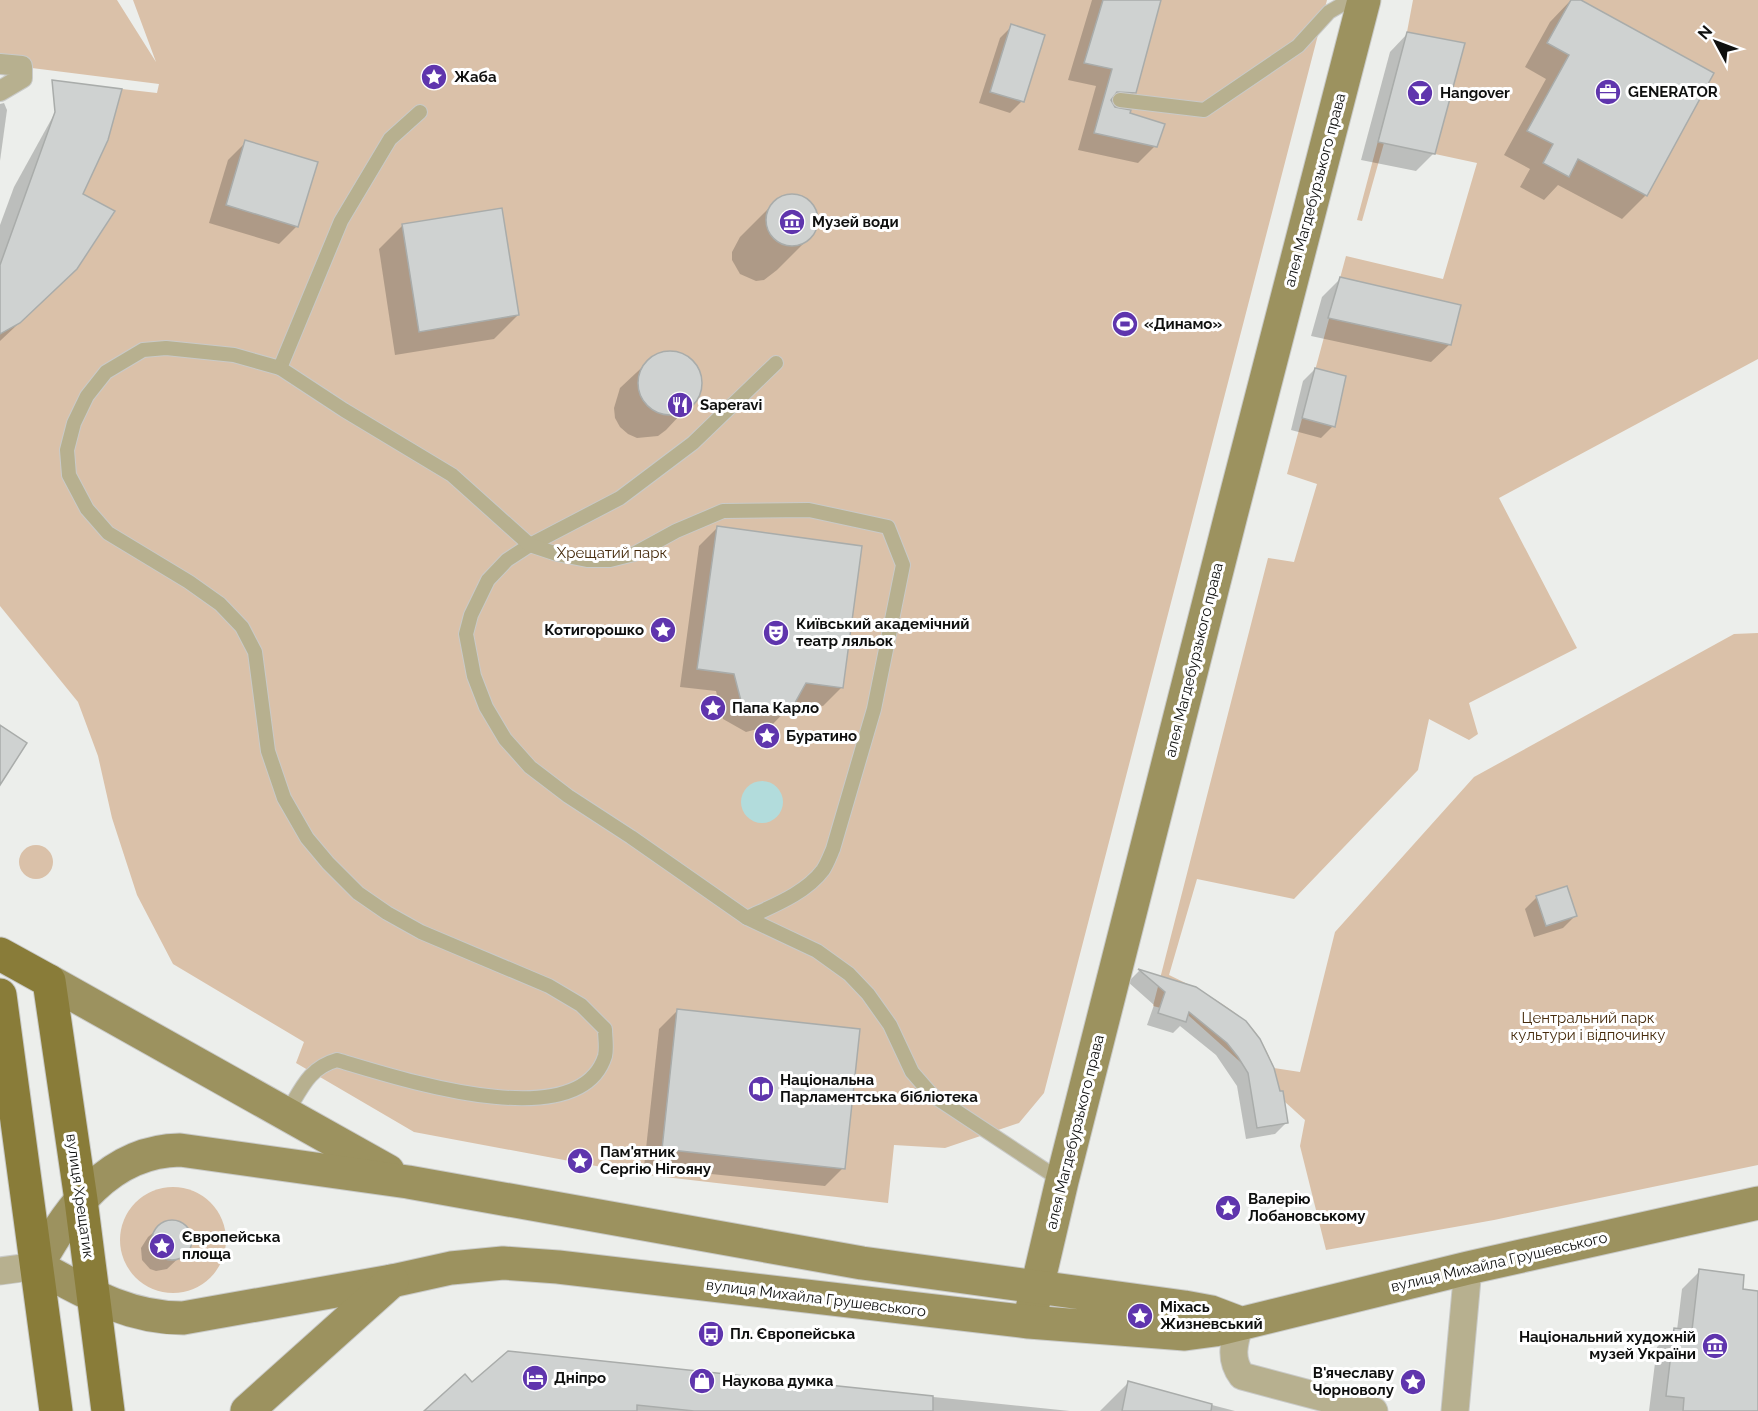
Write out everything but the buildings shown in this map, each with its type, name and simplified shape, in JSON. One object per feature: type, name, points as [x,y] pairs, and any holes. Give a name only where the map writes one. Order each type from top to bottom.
[{"type":"main road","name":"алея Магдебурзького права","points":[[1029,1322],[1062,1181],[1364,0]]},
{"type":"main road","points":[[0,954],[408,1182]]},
{"type":"main road","name":"вулиця Хрещатик","points":[[49,981],[81,1200],[108,1411]]},
{"type":"main road","points":[[0,995],[56,1411]]},
{"type":"main road","points":[[37,1266],[56,1231],[81,1200],[109,1173],[144,1155],[161,1150],[180,1150],[408,1182],[862,1263],[1184,1307],[1211,1312],[1240,1323]]},
{"type":"main road","name":"вулиця Михайла Грушевського","points":[[392,1281],[451,1268],[503,1263],[558,1267],[1029,1322],[1185,1334],[1215,1330],[1467,1268],[1758,1203]]},
{"type":"main road","points":[[37,1266],[93,1296],[125,1309],[158,1318],[183,1318],[392,1281]]},
{"type":"main road","points":[[247,1411],[392,1281]]},
{"type":"street","points":[[0,64],[22,66],[22,78],[0,91]]},
{"type":"street","points":[[0,1271],[37,1266]]},
{"type":"street","points":[[1455,1411],[1467,1268]]},
{"type":"street","points":[[1240,1323],[1235,1338],[1234,1365],[1242,1376],[1374,1411]]},
{"type":"lane","points":[[1120,99],[1204,110],[1298,45],[1329,12],[1350,0]]},
{"type":"lane","points":[[280,368],[341,221],[390,139],[420,112]]},
{"type":"lane","points":[[286,1114],[312,1073],[324,1064],[337,1060],[422,1085],[494,1096],[536,1099],[566,1094],[594,1077],[606,1055],[604,1029],[581,1005],[549,986],[421,932],[358,894],[307,838],[284,798],[268,752],[255,652],[242,627],[220,604],[189,582],[108,533],[87,509],[69,475],[67,450],[74,423],[87,396],[106,372],[143,350],[166,348],[234,355],[280,368],[344,411],[452,475],[530,544],[577,558],[610,560],[634,554],[676,531],[723,511],[809,510],[888,527],[903,565],[874,709],[833,849],[824,869],[813,881],[747,918]]},
{"type":"lane","points":[[776,363],[693,443],[620,498],[530,544],[507,560],[488,580],[471,615],[466,634],[474,676],[486,707],[505,739],[530,767],[568,796],[747,918],[817,951],[849,974],[868,994],[890,1025],[912,1072],[932,1095],[1062,1181]]},
{"type":"green space","name":"Хрещатий парк","points":[[0,0],[117,0],[156,62],[133,0],[1327,0],[1044,1093],[1019,1123],[945,1148],[894,1145],[888,1203],[639,1174],[414,1132],[296,1063],[304,1042],[173,964],[137,895],[112,818],[98,756],[78,702],[0,606],[0,334],[20,323],[77,269],[115,212],[83,194],[108,140],[122,89],[157,93],[159,84],[0,64]]},
{"type":"green space","name":"Центральний парк культури і відпочинку","points":[[1413,0],[1758,0],[1758,359],[1499,498],[1577,648],[1469,703],[1478,734],[1469,740],[1429,719],[1418,770],[1294,899],[1197,879],[1169,975],[1228,1007],[1245,1021],[1258,1037],[1274,1068],[1300,1072],[1335,932],[1474,777],[1734,634],[1758,633],[1758,1165],[1494,1220],[1326,1250],[1300,1146],[1305,1120],[1188,1015],[1153,1006],[1268,558],[1294,562],[1317,484],[1287,474],[1346,256],[1443,279],[1477,163],[1384,143],[1362,221],[1357,220],[1407,32]]},
{"type":"green space","points":[[36,845],[48,850],[53,862],[48,874],[36,879],[24,874],[19,862],[24,850]]},
{"type":"green space","points":[[173,1187],[193,1191],[210,1203],[222,1220],[226,1240],[222,1260],[210,1277],[193,1289],[173,1293],[153,1289],[136,1277],[124,1260],[120,1240],[124,1220],[136,1203],[153,1191]]},
{"type":"water","points":[[762,781],[770,782],[777,787],[782,794],[782,810],[777,817],[770,822],[762,823],[754,822],[747,817],[742,810],[741,802],[742,794],[747,787],[754,782]]},
{"type":"place","name":"Жаба","points":[[434,77]]},
{"type":"place","name":"GENERATOR","points":[[1608,92]]},
{"type":"place","name":"Hangover","points":[[1420,93]]},
{"type":"place","name":"Музей води","points":[[792,222]]},
{"type":"place","name":"«Динамо»","points":[[1125,324]]},
{"type":"place","name":"Saperavi","points":[[680,405]]},
{"type":"place","name":"Котигорошко","points":[[663,630]]},
{"type":"place","name":"Київський академічний театр ляльок","points":[[776,633]]},
{"type":"place","name":"Папа Карло","points":[[713,708]]},
{"type":"place","name":"Буратино","points":[[767,736]]},
{"type":"place","name":"Національна Парламентська бібліотека","points":[[761,1089]]},
{"type":"place","name":"Пам'ятник Сергію Нігояну","points":[[580,1161]]},
{"type":"place","name":"Валерію Лобановському","points":[[1228,1208]]},
{"type":"place","name":"Європейська площа","points":[[162,1246]]},
{"type":"place","name":"Міхась Жизневський","points":[[1140,1316]]},
{"type":"place","name":"Пл. Європейська","points":[[711,1334]]},
{"type":"place","name":"Національний художній музей України","points":[[1715,1346]]},
{"type":"place","name":"Дніпро","points":[[535,1378]]},
{"type":"place","name":"Наукова думка","points":[[702,1381]]},
{"type":"place","name":"В'ячеславу Чорноволу","points":[[1413,1382]]}]
